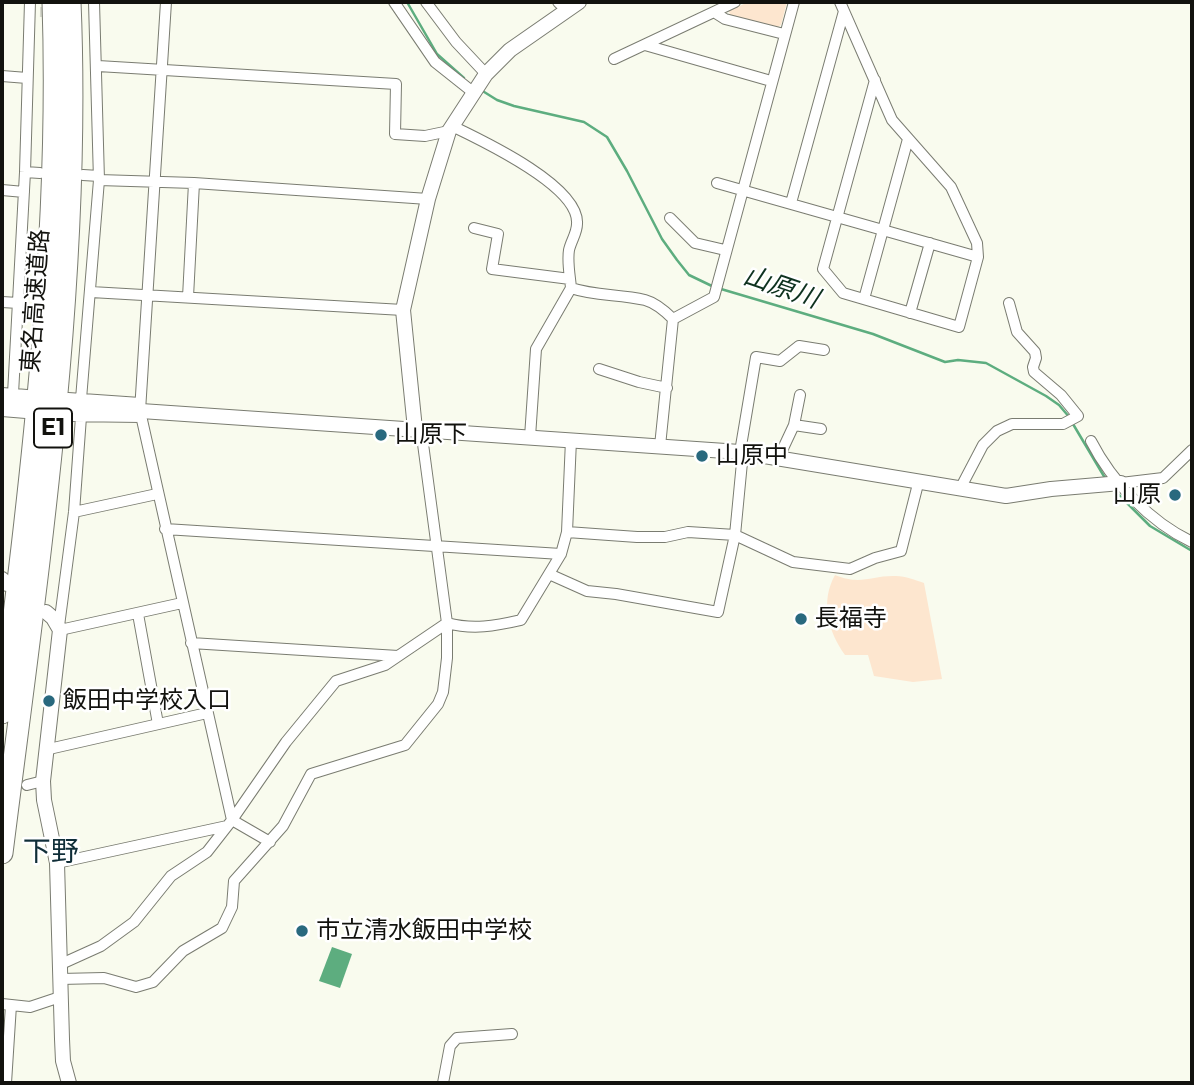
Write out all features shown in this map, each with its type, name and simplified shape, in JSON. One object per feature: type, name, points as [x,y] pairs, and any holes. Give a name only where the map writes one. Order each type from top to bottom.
[{"type":"highway","name":"東名高速道路","points":[[2,713],[40,374],[49,252],[52,159],[38,7]]},
{"type":"highway","name":"東名高速道路","points":[[2,853],[57,389],[67,252],[70,146],[86,7]]},
{"type":"street","points":[[166,2],[140,410],[230,823]]},
{"type":"street","points":[[394,2],[435,62],[474,93]]},
{"type":"street","points":[[426,2],[456,42],[486,74]]},
{"type":"street","points":[[60,972],[104,978],[136,987],[153,982],[183,951],[222,928],[232,907],[234,881],[283,825],[311,774],[405,746],[438,704],[443,692],[447,658],[447,623],[403,310],[428,199],[451,128],[486,74],[510,50],[562,6],[579,2]]},
{"type":"street","points":[[614,59],[735,2]]},
{"type":"street","points":[[673,319],[714,297],[794,2]]},
{"type":"street","points":[[27,404],[6,396],[18,303],[27,78],[38,7]]},
{"type":"street","points":[[71,405],[91,292],[99,178],[98,66],[86,7]]},
{"type":"street","points":[[842,7],[875,80],[892,120],[951,187],[977,243],[978,257],[958,327],[843,293],[823,269],[875,80]]},
{"type":"street","points":[[791,203],[842,7]]},
{"type":"street","points":[[714,12],[725,19],[784,34]]},
{"type":"street","points":[[645,45],[771,81]]},
{"type":"street","points":[[98,66],[396,84],[395,134],[425,136],[451,128],[519,159],[564,195],[575,211],[577,224],[568,252],[570,284],[536,349],[530,437]]},
{"type":"street","points":[[2,76],[27,78]]},
{"type":"street","points":[[864,299],[908,139]]},
{"type":"street","points":[[25,172],[40,173]]},
{"type":"street","points":[[83,175],[428,199]]},
{"type":"street","points":[[188,297],[194,183]]},
{"type":"street","points":[[717,183],[978,257]]},
{"type":"street","points":[[2,190],[24,192]]},
{"type":"street","points":[[670,219],[695,243],[725,250]]},
{"type":"street","points":[[474,228],[498,234],[492,269],[570,284],[587,294],[645,300],[659,306],[673,319]]},
{"type":"street","points":[[910,313],[930,243]]},
{"type":"street","points":[[91,292],[403,310]]},
{"type":"street","points":[[2,302],[18,303]]},
{"type":"street","points":[[961,487],[983,445],[997,431],[1012,424],[1063,424],[1078,416],[1061,395],[1034,372],[1035,352],[1017,332],[1009,303]]},
{"type":"street","points":[[660,446],[673,319]]},
{"type":"street","points":[[549,575],[587,591],[718,612],[735,536],[742,452],[756,357],[780,361],[799,346],[824,350]]},
{"type":"street","points":[[599,369],[667,388]]},
{"type":"street","points":[[779,457],[794,425],[800,395]]},
{"type":"street","points":[[2,411],[27,404]]},
{"type":"street","points":[[71,405],[742,452],[1006,496],[1163,478],[1192,450]]},
{"type":"street","points":[[69,1083],[63,1061],[57,863],[44,800],[44,781],[82,417],[71,405]]},
{"type":"street","points":[[82,417],[140,410]]},
{"type":"street","points":[[794,425],[821,429]]},
{"type":"street","points":[[60,972],[134,922],[171,876],[207,852],[286,741],[337,681],[385,665],[447,623],[462,627],[487,627],[521,620],[561,555],[567,532],[571,440]]},
{"type":"street","points":[[1091,441],[1102,461],[1132,497],[1157,520],[1192,542]]},
{"type":"street","points":[[567,532],[637,537],[666,537],[688,532],[735,536],[793,562],[850,569],[901,551],[919,480]]},
{"type":"street","points":[[74,512],[157,494]]},
{"type":"street","points":[[165,529],[561,555]]},
{"type":"street","points":[[60,628],[182,603]]},
{"type":"street","points":[[46,612],[60,628]]},
{"type":"street","points":[[138,614],[158,724]]},
{"type":"street","points":[[191,643],[398,656]]},
{"type":"street","points":[[49,749],[207,713]]},
{"type":"street","points":[[27,785],[44,781]]},
{"type":"street","points":[[57,863],[230,823],[270,842]]},
{"type":"street","points":[[6,1083],[6,1004],[30,1007],[60,997]]},
{"type":"street","points":[[443,1083],[450,1046],[457,1038],[512,1034]]},
{"type":"shaded area","points":[[748,2],[787,2],[781,25],[776,28],[730,15],[729,11]]},
{"type":"shaded area","points":[[835,575],[852,580],[900,576],[924,583],[942,679],[913,682],[874,676],[868,655],[845,655],[834,636],[828,616],[828,596]]},
{"type":"shaded area","points":[[332,947],[352,954],[340,988],[319,981]]},
{"type":"waterway","name":"山原川","points":[[407,2],[437,54],[464,78]]},
{"type":"waterway","name":"山原川","points":[[481,90],[514,106],[584,122],[607,137],[662,239],[689,275],[714,287]]},
{"type":"waterway","name":"山原川","points":[[721,289],[873,334],[945,362],[958,360],[986,363],[1046,396],[1059,405],[1070,418]]},
{"type":"waterway","name":"山原川","points":[[1073,424],[1105,478]]},
{"type":"waterway","name":"山原川","points":[[1113,489],[1150,526],[1192,551]]},
{"type":"tunnel","points":[[40,12],[85,13]]},
{"type":"place","name":"山原下","points":[[381,435]]},
{"type":"place","name":"山原中","points":[[702,456]]},
{"type":"place","name":"山原","points":[[1175,495]]},
{"type":"place","name":"長福寺","points":[[801,619]]},
{"type":"place","name":"飯田中学校入口","points":[[49,701]]},
{"type":"place","name":"市立清水飯田中学校","points":[[302,931]]},
{"type":"district","name":"下野","points":[[51,853]]}]
